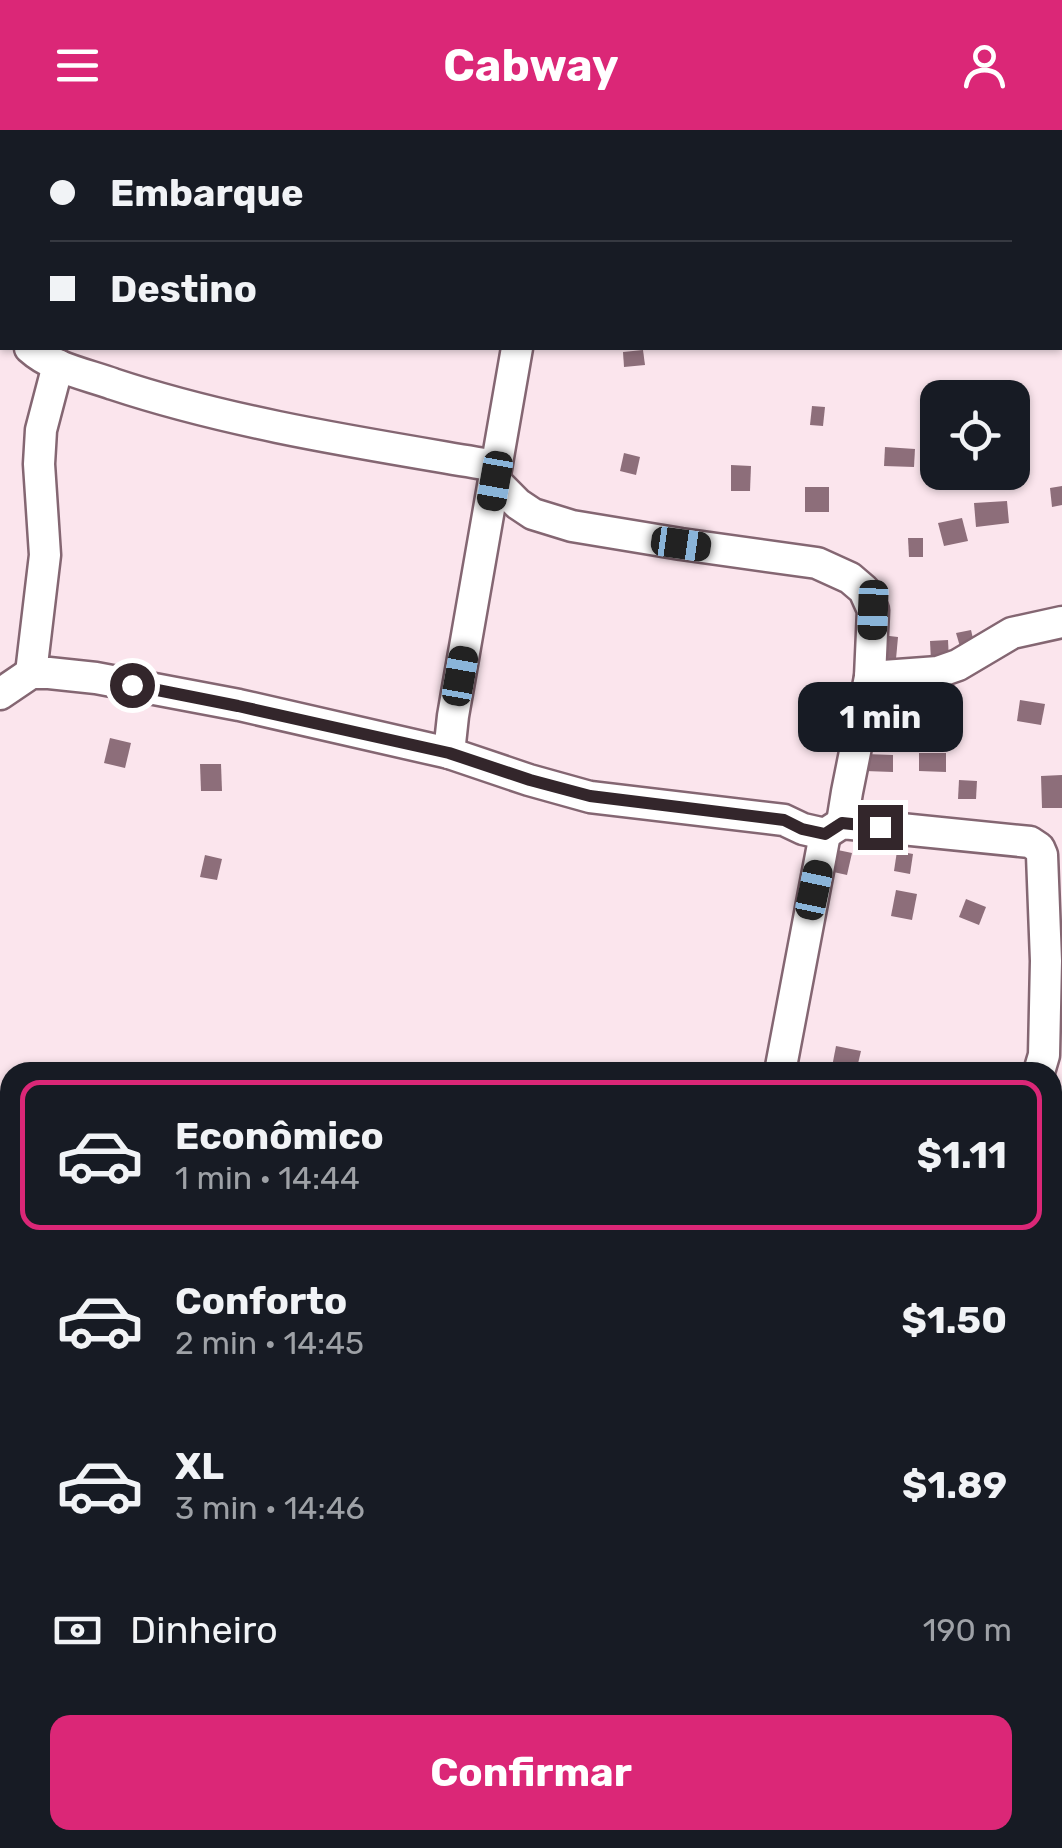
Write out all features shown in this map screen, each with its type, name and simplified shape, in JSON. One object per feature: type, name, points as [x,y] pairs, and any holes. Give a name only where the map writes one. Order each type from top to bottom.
[{"type":"street","points":[[32,350],[58,365],[167,402],[496,474],[518,504],[533,514],[572,526],[818,563],[850,578],[864,590],[873,610],[870,677],[782,1062]]},
{"type":"street","points":[[449,753],[516,350]]},
{"type":"street","points":[[31,673],[45,555],[41,430],[58,365]]},
{"type":"street","points":[[870,677],[938,672],[958,666],[1012,633],[1062,622]]},
{"type":"street","points":[[0,694],[31,673],[96,678],[449,753],[590,796],[784,820],[802,829],[1030,842],[1042,855],[1046,962],[1042,1062]]},
{"type":"building","points":[[643,350],[645,365],[624,367],[623,352]]},
{"type":"building","points":[[812,406],[825,407],[823,426],[810,425]]},
{"type":"building","points":[[885,447],[915,449],[914,467],[884,466]]},
{"type":"building","points":[[624,453],[640,457],[636,475],[620,471]]},
{"type":"building","points":[[731,465],[751,466],[750,491],[731,491]]},
{"type":"building","points":[[1062,486],[1062,505],[1052,507],[1050,488]]},
{"type":"building","points":[[805,487],[829,487],[829,512],[805,512]]},
{"type":"building","points":[[1007,501],[1009,523],[976,527],[974,503]]},
{"type":"building","points":[[962,518],[968,541],[944,546],[938,523]]},
{"type":"building","points":[[908,538],[923,538],[923,557],[909,557]]},
{"type":"building","points":[[971,630],[975,647],[961,650],[956,633]]},
{"type":"building","points":[[881,635],[898,637],[896,659],[879,657]]},
{"type":"building","points":[[948,640],[949,660],[931,661],[930,641]]},
{"type":"building","points":[[1020,700],[1045,704],[1041,725],[1017,721]]},
{"type":"building","points":[[110,738],[131,743],[125,768],[104,763]]},
{"type":"building","points":[[919,753],[946,753],[946,772],[919,771]]},
{"type":"building","points":[[866,754],[893,755],[893,772],[865,771]]},
{"type":"building","points":[[200,764],[221,764],[222,791],[201,791]]},
{"type":"building","points":[[1062,775],[1062,808],[1042,808],[1041,776]]},
{"type":"building","points":[[959,780],[977,781],[976,799],[958,799]]},
{"type":"building","points":[[833,849],[852,853],[847,875],[829,871]]},
{"type":"building","points":[[897,851],[913,854],[910,874],[894,871]]},
{"type":"building","points":[[205,855],[222,859],[217,880],[200,877]]},
{"type":"building","points":[[896,890],[917,894],[912,920],[891,916]]},
{"type":"building","points":[[966,899],[986,907],[979,925],[959,917]]},
{"type":"building","points":[[836,1046],[861,1051],[858,1062],[833,1062]]},
{"type":"route","points":[[132,685],[449,753],[590,796],[784,820],[825,834],[842,823],[880,827]]}]
